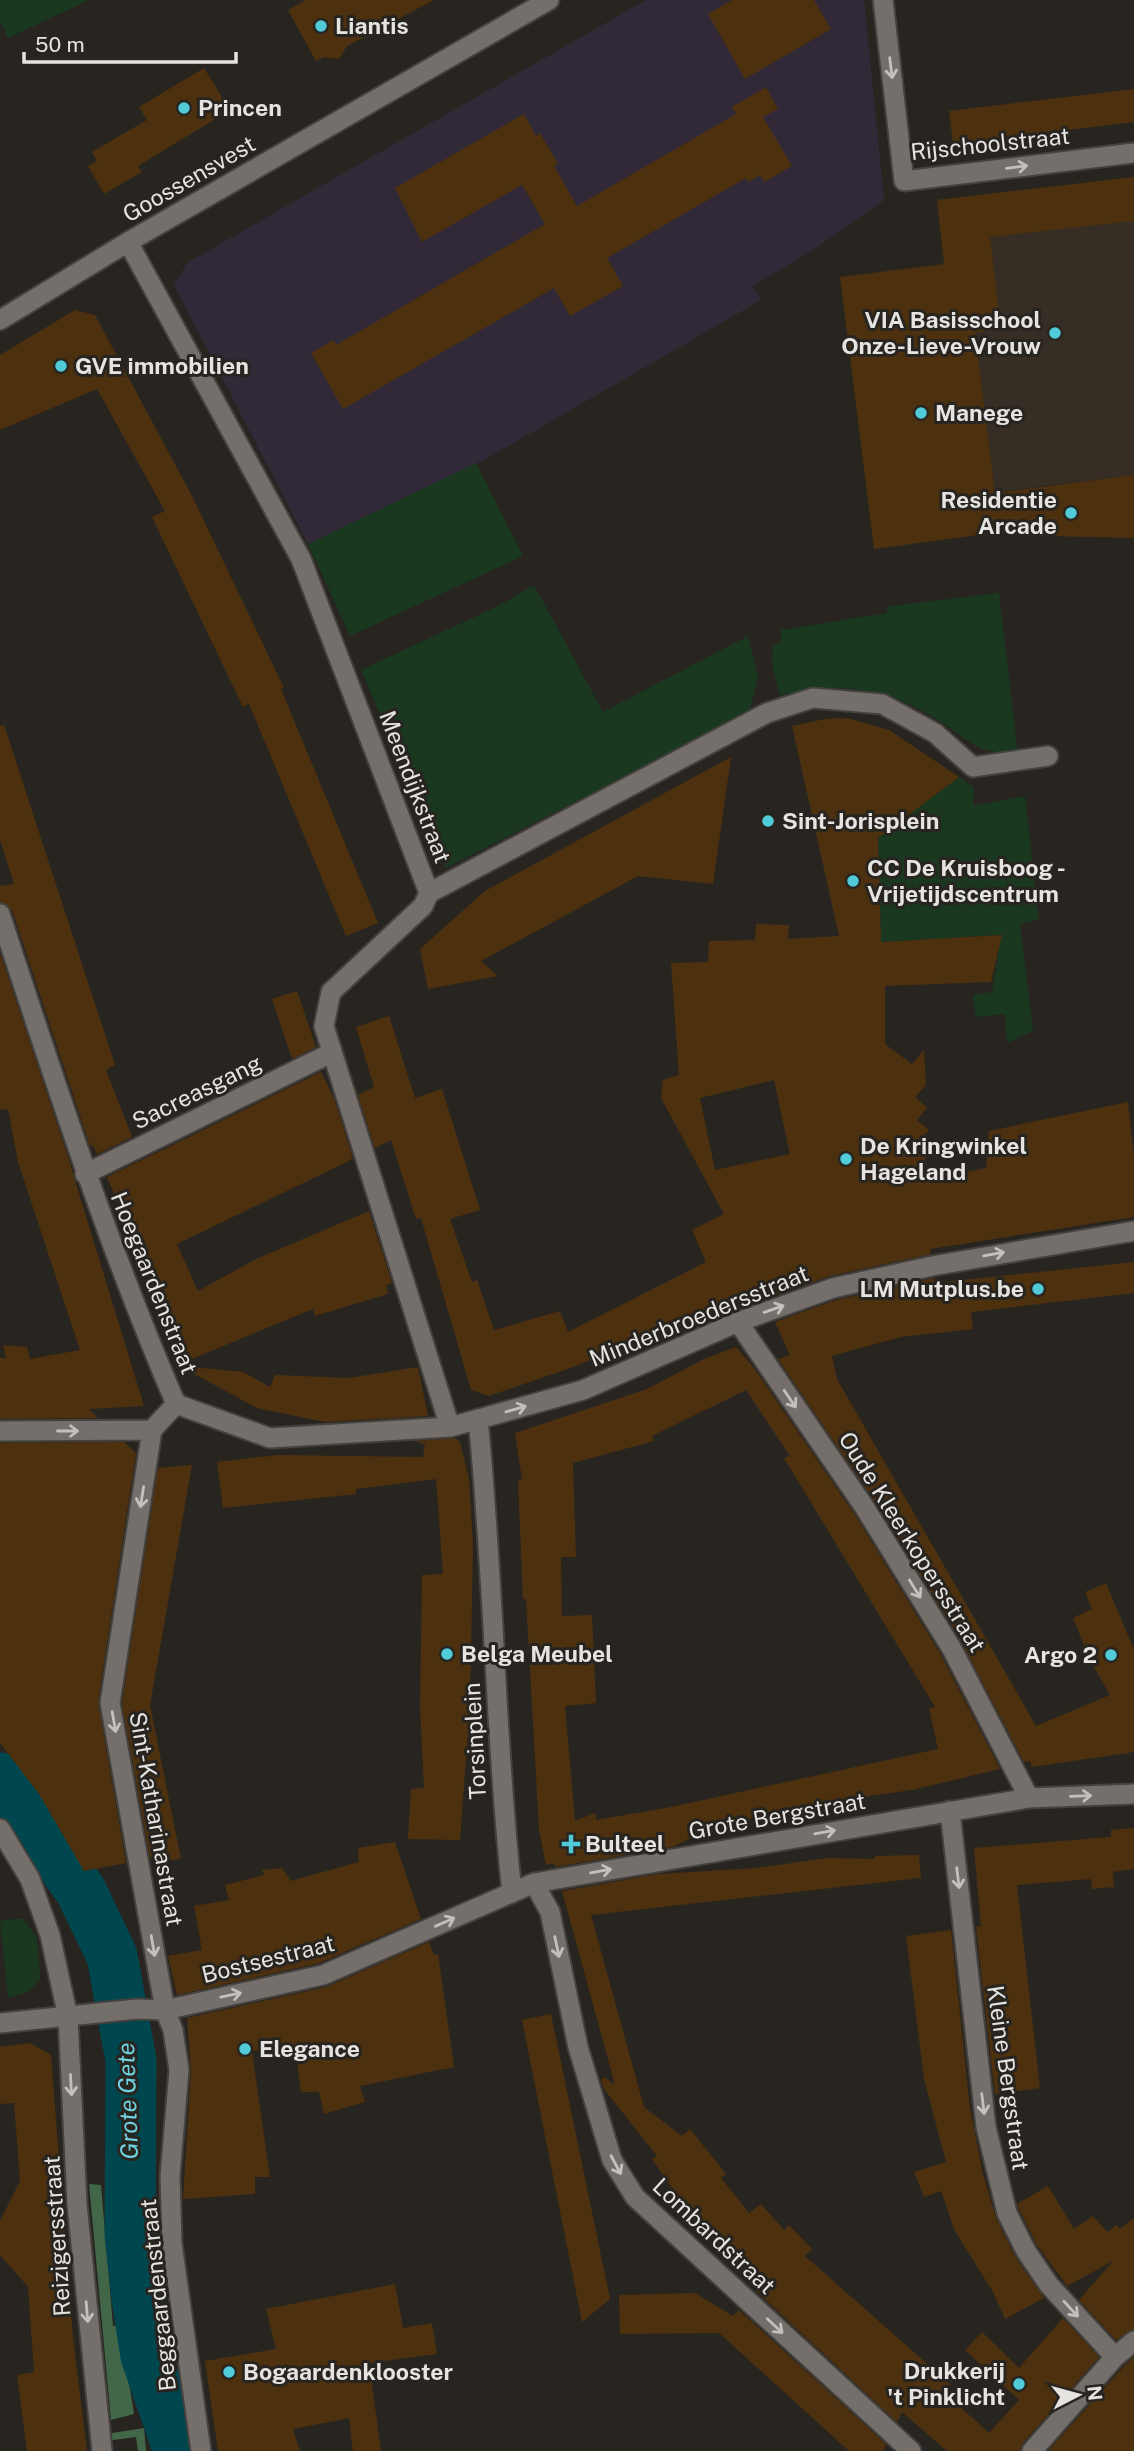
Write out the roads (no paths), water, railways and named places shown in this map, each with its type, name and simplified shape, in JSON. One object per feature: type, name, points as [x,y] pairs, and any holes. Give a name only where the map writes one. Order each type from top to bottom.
[{"type":"street","name":"Goossensvest","points":[[0,320],[128,242],[549,0]]},
{"type":"street","name":"Rijschoolstraat","points":[[883,0],[904,181],[1134,153]]},
{"type":"street","name":"Meendijkstraat","points":[[128,242],[301,559],[429,893],[424,906],[331,992],[324,1026],[450,1427]]},
{"type":"street","points":[[429,893],[766,713],[813,698],[882,704],[935,733],[973,767],[1048,756]]},
{"type":"street","name":"Hoegaardenstraat","points":[[0,914],[85,1174],[141,1323],[176,1404],[270,1438],[450,1427]]},
{"type":"street","name":"Sacreasgang","points":[[85,1174],[331,1053]]},
{"type":"street","name":"Minderbroedersstraat","points":[[450,1427],[583,1390],[738,1322],[858,1283],[932,1266],[1134,1231]]},
{"type":"street","name":"Oude Kleerkopersstraat","points":[[738,1322],[865,1508],[945,1637],[1029,1798]]},
{"type":"street","points":[[0,1431],[152,1430],[176,1404]]},
{"type":"street","name":"Torsinplein","points":[[478,1419],[487,1503],[501,1792],[512,1893]]},
{"type":"street","name":"Sint-Katharinastraat","points":[[152,1430],[110,1703],[165,2010]]},
{"type":"street","name":"Grote Bergstraat","points":[[534,1883],[1029,1798],[1134,1794]]},
{"type":"street","name":"Kleine Bergstraat","points":[[950,1811],[986,2127],[1007,2213],[1026,2251],[1049,2285],[1115,2357]]},
{"type":"street","name":"Reizigersstraat","points":[[0,1829],[30,1879],[51,1934],[68,2017],[77,2204],[102,2451]]},
{"type":"street","name":"Bostsestraat","points":[[0,2023],[137,2009],[165,2010],[323,1975],[534,1883]]},
{"type":"street","name":"Lombardstraat","points":[[534,1883],[550,1912],[578,2048],[612,2160],[635,2197],[911,2451]]},
{"type":"street","name":"Beggaardenstraat","points":[[165,2010],[173,2030],[179,2070],[170,2176],[172,2243],[201,2451]]},
{"type":"street","points":[[1032,2451],[1115,2357],[1134,2341]]},
{"type":"waterway","name":"Grote Gete","points":[[0,1778],[81,1891],[112,1956],[131,2060],[130,2234],[137,2299],[146,2356],[179,2451]]},
{"type":"place","name":"Liantis","points":[[321,26]]},
{"type":"place","name":"Princen","points":[[184,108]]},
{"type":"place","name":"VIA Basisschool Onze-Lieve-Vrouw","points":[[1055,333]]},
{"type":"place","name":"GVE immobilien","points":[[61,366]]},
{"type":"place","name":"Manege","points":[[921,413]]},
{"type":"place","name":"Residentie Arcade","points":[[1071,513]]},
{"type":"place","name":"Sint-Jorisplein","points":[[768,821]]},
{"type":"place","name":"CC De Kruisboog - Vrijetijdscentrum","points":[[853,881]]},
{"type":"place","name":"De Kringwinkel Hageland","points":[[846,1159]]},
{"type":"place","name":"LM Mutplus.be","points":[[1038,1289]]},
{"type":"place","name":"Belga Meubel","points":[[447,1654]]},
{"type":"place","name":"Argo 2","points":[[1111,1655]]},
{"type":"place","name":"Bulteel","points":[[571,1844]]},
{"type":"place","name":"Elegance","points":[[245,2049]]},
{"type":"place","name":"Bogaardenklooster","points":[[229,2372]]},
{"type":"place","name":"Drukkerij 't Pinklicht","points":[[1019,2384]]}]
